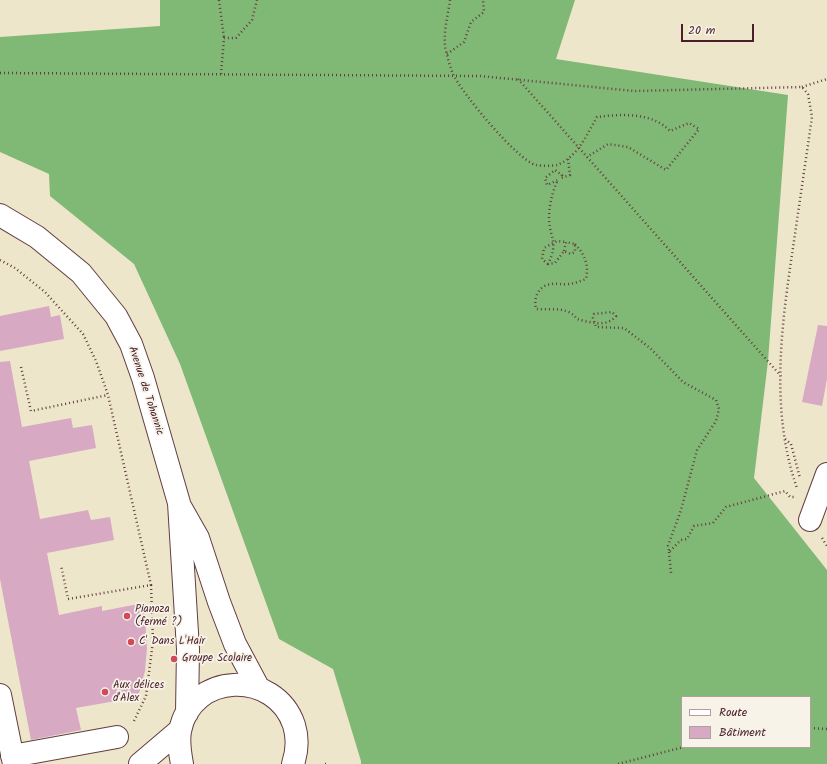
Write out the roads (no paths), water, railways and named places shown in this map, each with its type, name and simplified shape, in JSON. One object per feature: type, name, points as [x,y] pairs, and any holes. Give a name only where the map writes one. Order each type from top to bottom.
[{"type":"street","name":"Avenue de Tohannic","points":[[0,215],[38,237],[60,254],[81,273],[116,316],[131,344],[143,378],[179,503],[198,538],[218,602],[235,644],[258,687]]},
{"type":"street","points":[[810,520],[827,474]]},
{"type":"street","name":"Avenue de Tohannic","points":[[179,503],[188,648],[183,722],[179,748],[182,764]]},
{"type":"street","points":[[140,764],[183,722],[200,697],[218,687],[238,684],[258,687],[272,695],[283,705],[291,718],[296,732],[297,748],[293,764]]},
{"type":"street","points":[[0,695],[13,760],[124,732]]},
{"type":"place","name":"Pianoza (fermé ?)","points":[[127,616]]},
{"type":"place","name":"C' Dans L'Hair","points":[[131,642]]},
{"type":"place","name":"Groupe Scolaire","points":[[174,659]]},
{"type":"place","name":"Aux délices d'Alex","points":[[105,692]]}]
